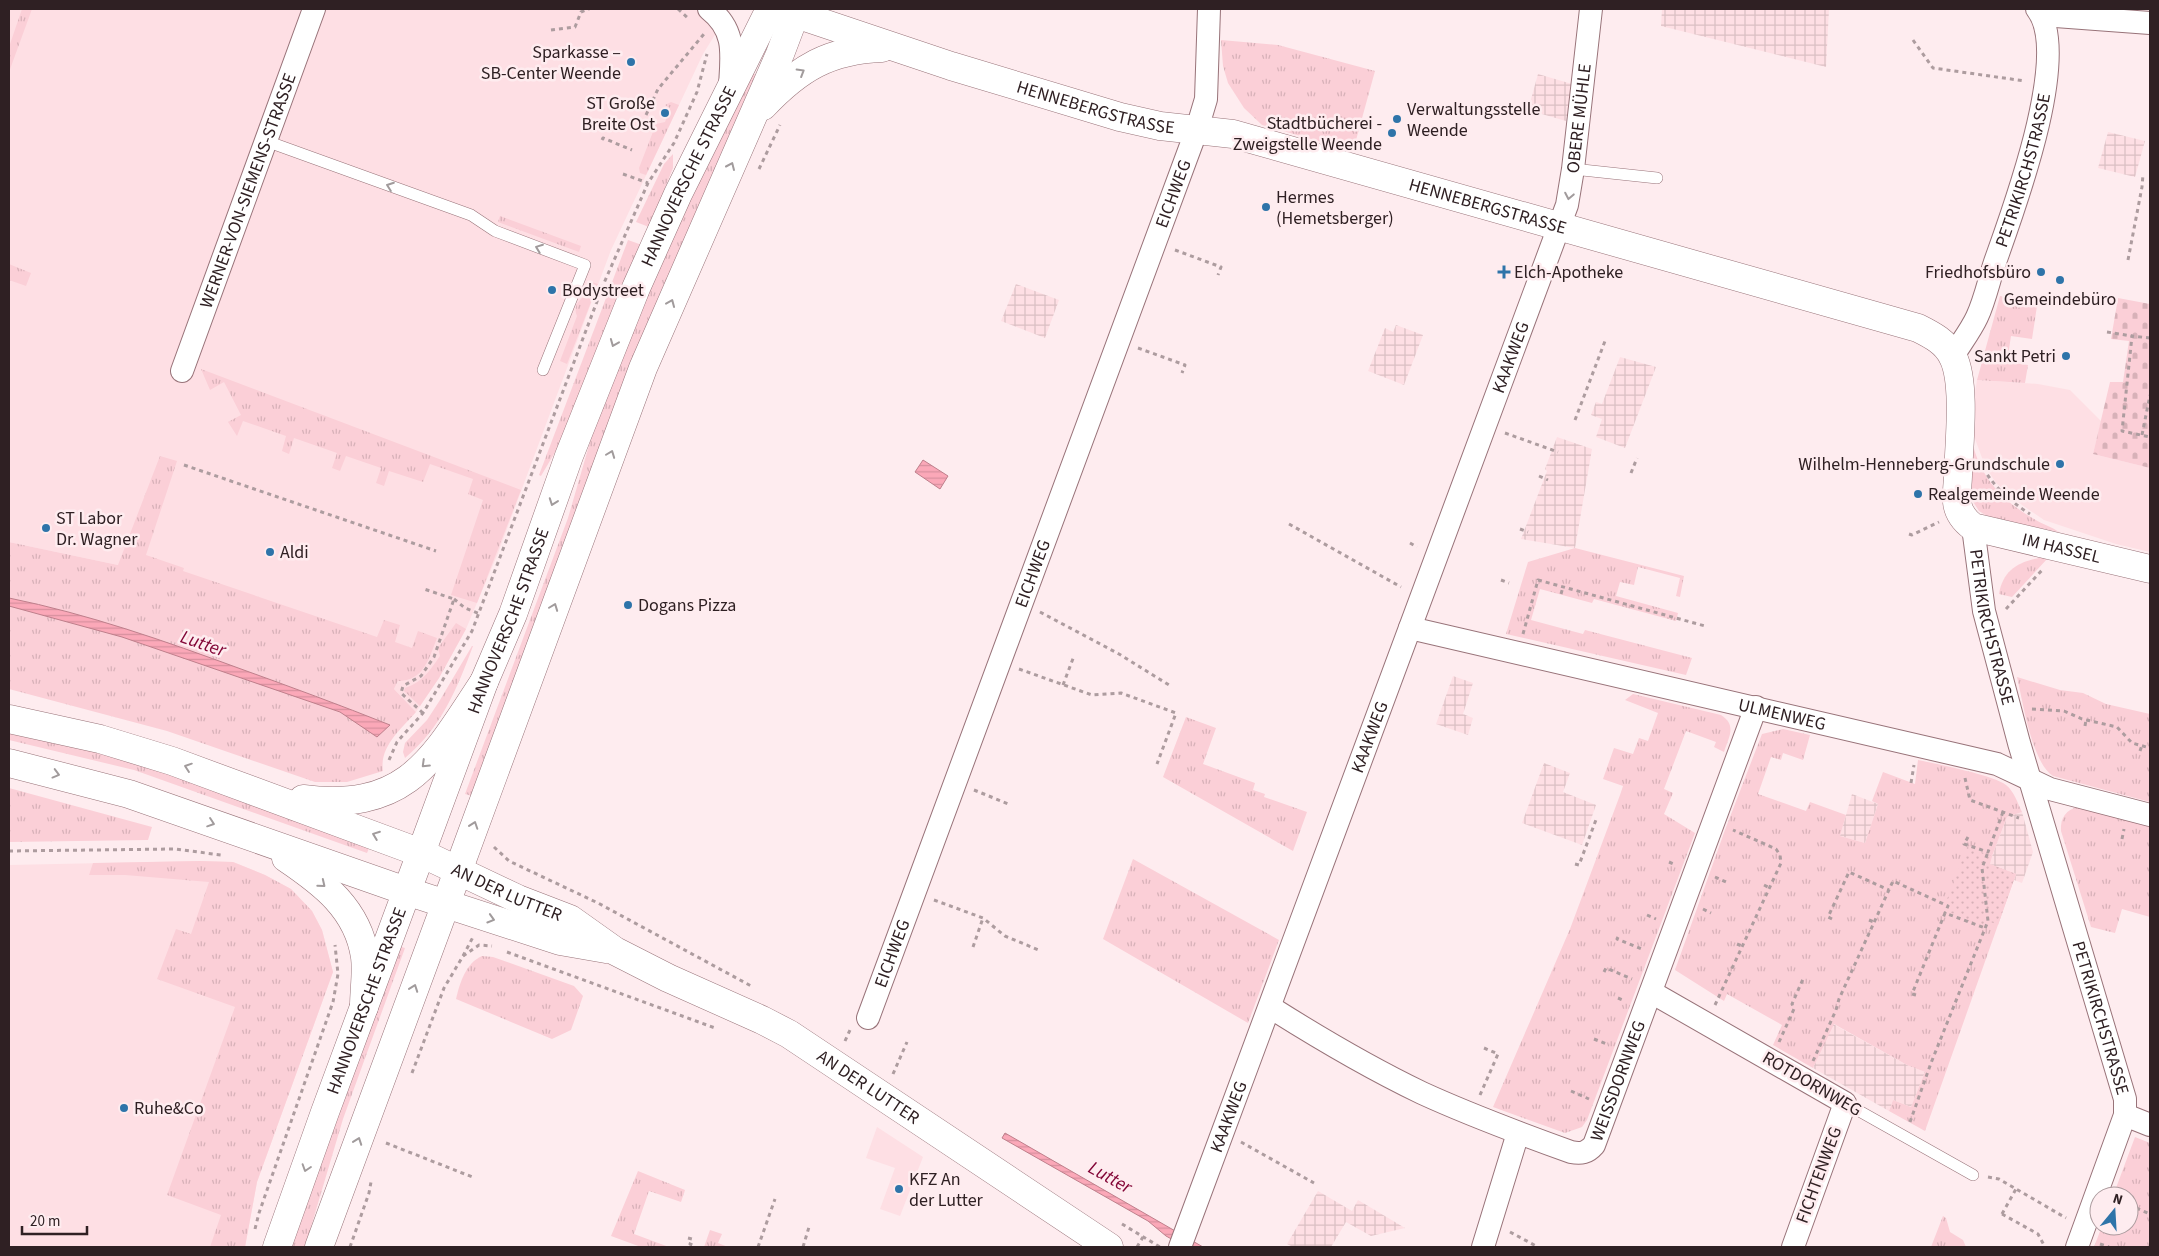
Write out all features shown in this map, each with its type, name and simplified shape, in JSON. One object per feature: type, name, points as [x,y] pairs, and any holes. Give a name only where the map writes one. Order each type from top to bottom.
[{"type":"main road","name":"HANNOVERSCHE STRASSE","points":[[278,1247],[406,891],[484,682],[513,614],[569,456],[636,288],[678,194],[729,92],[790,10]]},
{"type":"main road","name":"HANNOVERSCHE STRASSE","points":[[319,1247],[643,368],[753,117],[790,10]]},
{"type":"main road","name":"HENNEBERGSTRASSE","points":[[790,10],[843,22],[896,47],[951,66],[1120,117],[1160,126],[1233,134],[1273,144],[1910,326],[1936,337],[1953,356]]},
{"type":"main road","points":[[753,117],[787,81],[815,64],[851,51],[896,47]]},
{"type":"main road","name":"PETRIKIRCHSTRASSE","points":[[1953,356],[1960,388],[1957,502],[1966,520]]},
{"type":"main road","name":"IM HASSEL","points":[[1966,520],[2150,569]]},
{"type":"main road","points":[[16,719],[134,749],[266,795],[343,802],[375,795],[400,785],[432,758],[484,682]]},
{"type":"main road","points":[[9,763],[129,794],[253,837],[326,886],[352,919],[365,956],[364,1007]]},
{"type":"main road","name":"AN DER LUTTER","points":[[266,795],[421,853],[518,899],[570,919],[615,951],[668,978],[789,1034],[1110,1247]]},
{"type":"main road","name":"AN DER LUTTER","points":[[253,837],[444,904],[560,941],[615,951]]},
{"type":"street","name":"WERNER-VON-SIEMENS-STRASSE","points":[[182,370],[314,9]]},
{"type":"street","points":[[709,9],[726,27],[730,40],[729,92]]},
{"type":"street","name":"EICHWEG","points":[[868,1018],[1197,129],[1206,99],[1209,9]]},
{"type":"street","name":"OBERE MÜHLE","points":[[1559,227],[1567,205],[1573,169],[1592,9]]},
{"type":"street","points":[[2039,12],[2150,23]]},
{"type":"street","name":"PETRIKIRCHSTRASSE","points":[[1953,356],[1977,317],[2018,195],[2036,130],[2045,84],[2048,54],[2048,36],[2039,12]]},
{"type":"street","name":"KAAKWEG","points":[[1184,1237],[1559,227]]},
{"type":"street","name":"PETRIKIRCHSTRASSE","points":[[1966,520],[1984,611],[2009,705],[2125,1099],[2126,1115],[2080,1238]]},
{"type":"street","name":"ULMENWEG","points":[[1410,628],[1997,764],[2050,789],[2150,815]]},
{"type":"street","name":"WEISSDORNWEG","points":[[1270,1007],[1355,1058],[1422,1093],[1518,1133],[1571,1152],[1580,1154],[1588,1151],[1594,1144],[1756,708]]},
{"type":"street","name":"ROTDORNWEG","points":[[1650,992],[1845,1103]]},
{"type":"street","name":"FICHTENWEG","points":[[1793,1247],[1845,1103]]},
{"type":"street","points":[[2126,1115],[2150,1124]]},
{"type":"street","points":[[1483,1247],[1518,1133]]},
{"type":"lane","points":[[266,141],[471,215],[494,231],[585,265],[543,370]]},
{"type":"lane","points":[[1573,169],[1657,178]]},
{"type":"lane","name":"ROTDORNWEG","points":[[1845,1103],[1973,1175]]},
{"type":"path","points":[[551,30],[575,27],[581,12],[589,9]]},
{"type":"path","points":[[646,115],[658,88],[702,36],[706,43]]},
{"type":"path","points":[[1913,40],[1933,68],[2045,84]]},
{"type":"path","points":[[454,599],[434,657],[421,676],[403,686],[401,693],[423,713],[450,670],[480,614],[604,283],[648,183],[674,143],[697,92],[708,51]]},
{"type":"path","points":[[756,176],[780,123]]},
{"type":"path","points":[[602,140],[603,138],[632,150]]},
{"type":"path","points":[[623,174],[648,183]]},
{"type":"path","points":[[2128,260],[2143,174]]},
{"type":"path","points":[[1155,243],[1221,267],[1218,275]]},
{"type":"path","points":[[599,281],[604,283]]},
{"type":"path","points":[[2107,332],[2150,338]]},
{"type":"path","points":[[2132,336],[2122,430],[2150,437]]},
{"type":"path","points":[[1119,341],[1185,365],[1182,373]]},
{"type":"path","points":[[1575,420],[1605,341]]},
{"type":"path","points":[[2142,435],[2150,395]]},
{"type":"path","points":[[1486,426],[1558,452]]},
{"type":"path","points":[[1632,473],[1637,458]]},
{"type":"path","points":[[184,465],[436,551]]},
{"type":"path","points":[[1539,476],[1548,480]]},
{"type":"path","points":[[1909,534],[1912,535],[1966,520]]},
{"type":"path","points":[[1289,524],[1421,599]]},
{"type":"path","points":[[1520,529],[1528,532]]},
{"type":"path","points":[[1501,580],[1509,583]]},
{"type":"path","points":[[1518,653],[1538,580],[1615,603],[1705,626]]},
{"type":"path","points":[[1561,594],[1563,587]]},
{"type":"path","points":[[424,589],[454,599],[465,608],[480,614]]},
{"type":"path","points":[[1022,603],[1069,626],[1170,685]]},
{"type":"path","points":[[1063,686],[1074,656]]},
{"type":"path","points":[[1000,662],[1092,695],[1121,693],[1176,713],[1157,764]]},
{"type":"path","points":[[2009,705],[2041,711],[2064,711],[2086,720],[2117,727],[2132,743],[2150,748]]},
{"type":"path","points":[[2085,726],[2086,720]]},
{"type":"path","points":[[2140,750],[2142,745]]},
{"type":"path","points":[[1960,755],[1970,805]]},
{"type":"path","points":[[955,783],[1011,805]]},
{"type":"path","points":[[1970,800],[2012,815]]},
{"type":"path","points":[[1904,1136],[1968,964],[1988,921],[1982,868],[2003,812]]},
{"type":"path","points":[[1575,864],[1579,865],[1597,817]]},
{"type":"path","points":[[1706,1024],[1781,864],[1780,855],[1776,849],[1714,822]]},
{"type":"path","points":[[1968,837],[1964,844],[1988,852]]},
{"type":"path","points":[[9,851],[175,849],[219,854],[227,857]]},
{"type":"path","points":[[509,861],[598,903],[757,989]]},
{"type":"path","points":[[1832,920],[1828,917],[1849,872],[1889,890]]},
{"type":"path","points":[[1804,1080],[1847,980],[1893,881],[1948,906],[1912,994],[1916,995]]},
{"type":"path","points":[[1764,885],[1770,888]]},
{"type":"path","points":[[914,893],[983,918],[1005,936],[1042,951]]},
{"type":"path","points":[[1945,913],[1985,928]]},
{"type":"path","points":[[973,947],[983,918]]},
{"type":"path","points":[[1869,920],[1874,922]]},
{"type":"path","points":[[1618,937],[1617,939],[1663,958]]},
{"type":"path","points":[[255,1230],[258,1213],[333,1002],[338,974],[334,939]]},
{"type":"path","points":[[1737,944],[1742,946]]},
{"type":"path","points":[[410,1079],[444,988],[463,956],[479,945],[492,946],[718,1029]]},
{"type":"path","points":[[1604,972],[1606,968],[1635,981],[1650,992]]},
{"type":"path","points":[[1843,978],[1847,980]]},
{"type":"path","points":[[1770,1060],[1794,1010],[1792,1004],[1803,979],[1805,980]]},
{"type":"path","points":[[1824,1025],[1828,1027]]},
{"type":"path","points":[[837,1036],[853,1047]]},
{"type":"path","points":[[892,1075],[906,1042]]},
{"type":"path","points":[[1471,1114],[1498,1054],[1484,1048]]},
{"type":"path","points":[[383,1151],[389,1134]]},
{"type":"path","points":[[1234,1138],[1314,1183]]},
{"type":"path","points":[[386,1143],[474,1178]]},
{"type":"path","points":[[1973,1175],[1999,1179],[2016,1189],[2080,1238]]},
{"type":"path","points":[[350,1247],[374,1176]]},
{"type":"path","points":[[2016,1189],[2002,1214],[2038,1234],[2046,1247]]},
{"type":"path","points":[[758,1247],[776,1199]]},
{"type":"path","points":[[1491,1222],[1538,1247]]},
{"type":"path","points":[[803,1247],[809,1227]]},
{"type":"path","points":[[1137,1247],[1144,1237]]},
{"type":"path","points":[[688,1238],[692,1240],[690,1244],[695,1246]]},
{"type":"shaded area","points":[[9,9],[731,9],[703,54],[611,250],[498,553],[466,629],[439,678],[416,712],[394,689],[403,672],[118,565],[9,542]]},
{"type":"shaded area","points":[[1662,9],[1829,9],[1826,67],[1661,26]]},
{"type":"shaded area","points":[[1538,74],[1572,84],[1566,121],[1528,110]]},
{"type":"shaded area","points":[[2108,132],[2145,141],[2135,177],[2098,168]]},
{"type":"shaded area","points":[[1016,284],[1059,300],[1045,338],[1001,321]]},
{"type":"shaded area","points":[[1396,325],[1423,335],[1404,385],[1368,371],[1385,328],[1393,332]]},
{"type":"shaded area","points":[[1620,357],[1656,367],[1625,448],[1596,437],[1602,419],[1591,415],[1596,402],[1602,404]]},
{"type":"shaded area","name":"Wilhelm-Henneberg-Grundschule","points":[[1977,380],[2038,384],[2070,390],[2101,421],[2093,454],[2150,468],[2150,552],[2116,544],[2044,520],[2022,505],[1996,483],[1985,466],[1974,436],[1974,400]]},
{"type":"shaded area","points":[[1557,437],[1592,449],[1575,548],[1521,539],[1547,471],[1545,469]]},
{"type":"shaded area","points":[[923,460],[948,476],[940,489],[915,472]]},
{"type":"shaded area","points":[[9,598],[39,604],[155,638],[390,725],[377,737],[340,712],[122,637],[9,606]]},
{"type":"shaded area","points":[[1453,676],[1473,683],[1463,714],[1473,718],[1468,735],[1436,724]]},
{"type":"shaded area","points":[[1544,763],[1570,773],[1563,792],[1596,805],[1582,845],[1522,823]]},
{"type":"shaded area","points":[[1852,794],[1878,804],[1865,843],[1840,836]]},
{"type":"shaded area","points":[[2022,812],[2033,852],[2022,883],[2014,880],[2016,874],[1989,864],[2007,817]]},
{"type":"shaded area","points":[[233,862],[265,875],[291,889],[312,911],[322,930],[333,972],[257,1182],[245,1247],[9,1247],[9,865]]},
{"type":"shaded area","points":[[1833,1024],[1907,1065],[1925,1072],[1911,1107],[1893,1100],[1889,1111],[1813,1068]]},
{"type":"shaded area","name":"KFZ An der Lutter","points":[[877,1127],[923,1157],[900,1216],[880,1209],[895,1168],[866,1158]]},
{"type":"shaded area","points":[[1005,1133],[1203,1247],[1186,1247],[1166,1236],[1148,1221],[1002,1138]]},
{"type":"shaded area","points":[[1318,1191],[1352,1211],[1358,1200],[1405,1228],[1371,1236],[1346,1222],[1331,1247],[1293,1247],[1287,1244]]},
{"type":"green space","points":[[22,9],[32,9],[9,72],[9,47]]},
{"type":"green space","points":[[1221,40],[1278,45],[1375,71],[1353,151],[1262,125],[1244,108],[1228,83],[1223,66]]},
{"type":"green space","points":[[752,73],[758,76],[472,796],[465,794],[568,518],[597,418],[667,245]]},
{"type":"green space","points":[[671,102],[679,105],[646,175],[640,173],[639,168],[656,124],[665,122],[670,108],[665,105]]},
{"type":"green space","points":[[673,154],[673,168],[649,227],[636,222],[664,164]]},
{"type":"green space","points":[[500,216],[581,246],[579,252],[498,222]]},
{"type":"green space","points":[[628,240],[642,245],[561,442],[541,476],[539,475]]},
{"type":"green space","points":[[9,264],[31,273],[26,286],[9,280]]},
{"type":"green space","points":[[592,282],[598,284],[567,364],[560,361],[577,316],[576,306],[582,298],[586,298]]},
{"type":"green space","points":[[2000,296],[2037,306],[2032,339],[2011,336],[2007,362],[2028,365],[2025,383],[1977,380]]},
{"type":"green space","points":[[2118,298],[2150,304],[2150,468],[2093,454],[2110,382],[2123,382],[2129,341],[2111,339]]},
{"type":"green space","points":[[201,369],[521,490],[477,603],[451,595],[483,500],[468,494],[473,479],[430,464],[423,482],[389,471],[384,486],[376,483],[381,468],[346,456],[340,471],[332,468],[337,453],[294,438],[289,454],[282,451],[286,436],[243,421],[237,436],[228,422],[241,415],[224,382],[210,390]]},
{"type":"green space","points":[[1972,449],[1974,449],[1978,461],[1990,481],[2005,498],[2037,521],[2059,532],[1990,518],[1979,511],[1972,500]]},
{"type":"green space","points":[[160,456],[177,461],[146,555],[184,568],[183,571],[377,637],[384,620],[400,625],[395,642],[412,648],[418,631],[437,638],[428,660],[420,673],[407,680],[398,681],[394,689],[416,712],[388,746],[384,754],[383,771],[347,782],[315,782],[167,731],[9,689],[9,542],[118,565]]},
{"type":"green space","points":[[1575,548],[1684,576],[1680,597],[1676,596],[1680,578],[1638,567],[1634,585],[1620,582],[1616,596],[1678,613],[1676,621],[1594,599],[1592,603],[1540,589],[1531,620],[1583,634],[1585,630],[1692,658],[1686,675],[1506,634],[1528,562]]},
{"type":"green space","points":[[2044,557],[2048,558],[2012,597],[1999,594],[2004,578],[2009,572],[2027,561]]},
{"type":"green space","points":[[456,623],[466,629],[439,678],[420,706],[404,691],[405,688],[417,682],[429,671],[440,656],[438,648]]},
{"type":"green space","points":[[472,646],[461,677],[447,707],[429,734],[405,758],[403,752],[405,743],[427,720]]},
{"type":"green space","points":[[2017,677],[2060,690],[2083,693],[2106,704],[2150,714],[2150,802],[2053,776],[2039,759],[2034,746],[2025,716]]},
{"type":"green space","points":[[1633,694],[1721,715],[1729,723],[1730,732],[1724,752],[1714,747],[1716,742],[1686,731],[1664,789],[1673,793],[1664,814],[1695,833],[1587,1120],[1582,1127],[1565,1133],[1493,1107],[1570,929],[1620,795],[1623,786],[1603,779],[1614,748],[1633,754],[1639,738],[1648,741],[1658,713],[1625,700]]},
{"type":"green space","points":[[1186,717],[1216,728],[1203,764],[1255,783],[1253,790],[1265,794],[1264,797],[1307,812],[1293,851],[1163,777]]},
{"type":"green space","points":[[1783,729],[1810,735],[1803,760],[1783,753],[1781,760],[1771,757],[1758,794],[1806,811],[1810,802],[1846,815],[1840,836],[1865,843],[1878,804],[1872,801],[1883,772],[1915,784],[1918,760],[1964,770],[1999,781],[2011,791],[2022,812],[2007,817],[1989,864],[2016,874],[1925,1131],[1889,1111],[1893,1100],[1911,1107],[1925,1072],[1907,1065],[1834,1024],[1813,1068],[1773,1045],[1782,1025],[1727,994],[1724,1001],[1675,970],[1725,830],[1762,734]]},
{"type":"green space","points":[[9,732],[81,748],[136,763],[370,846],[367,853],[134,770],[9,740]]},
{"type":"green space","points":[[9,788],[152,827],[148,840],[9,842]]},
{"type":"green space","points":[[2079,807],[2150,825],[2150,917],[2122,909],[2115,933],[2091,927],[2061,831],[2063,818],[2067,812]]},
{"type":"green space","points":[[1967,847],[1992,856],[1990,864],[2016,874],[1998,925],[1986,920],[1983,926],[1949,912],[1952,904],[1946,902]]},
{"type":"green space","points":[[1133,859],[1279,940],[1248,1023],[1103,939]]},
{"type":"green space","points":[[233,862],[265,875],[291,889],[312,911],[322,930],[333,972],[257,1182],[245,1247],[210,1247],[221,1215],[167,1195],[235,1007],[157,979],[176,929],[191,934],[209,882],[125,875],[89,875],[93,863]]},
{"type":"green space","points":[[398,946],[405,948],[343,1119],[305,1247],[290,1247]]},
{"type":"green space","points":[[482,956],[493,957],[574,986],[583,996],[571,1030],[552,1039],[456,999],[468,968],[476,959]]},
{"type":"green space","points":[[2135,1137],[2150,1143],[2150,1247],[2094,1247],[2098,1236],[2139,1236],[2139,1186],[2117,1186]]},
{"type":"green space","points":[[638,1171],[685,1190],[681,1202],[649,1191],[634,1234],[669,1247],[641,1247],[611,1236]]},
{"type":"green space","points":[[1943,1216],[1946,1218],[1950,1232],[1963,1240],[1966,1247],[1931,1247]]},
{"type":"green space","points":[[710,1230],[722,1234],[718,1243],[728,1247],[704,1247]]},
{"type":"place","name":"Sparkasse – SB-Center Weende","points":[[631,62]]},
{"type":"place","name":"ST Große Breite Ost","points":[[665,113]]},
{"type":"place","name":"Verwaltungsstelle Weende","points":[[1397,119]]},
{"type":"place","name":"Stadtbücherei - Zweigstelle Weende","points":[[1392,133]]},
{"type":"place","name":"Hermes (Hemetsberger)","points":[[1266,207]]},
{"type":"place","name":"Elch-Apotheke","points":[[1504,272]]},
{"type":"place","name":"Friedhofsbüro","points":[[2041,272]]},
{"type":"place","name":"Gemeindebüro","points":[[2060,280]]},
{"type":"place","name":"Bodystreet","points":[[552,290]]},
{"type":"place","name":"Sankt Petri","points":[[2066,356]]},
{"type":"place","name":"Wilhelm-Henneberg-Grundschule","points":[[2060,464]]},
{"type":"place","name":"Realgemeinde Weende","points":[[1918,494]]},
{"type":"place","name":"ST Labor Dr. Wagner","points":[[46,528]]},
{"type":"place","name":"Aldi","points":[[270,552]]},
{"type":"place","name":"Dogans Pizza","points":[[628,605]]},
{"type":"place","name":"Ruhe&Co","points":[[124,1108]]},
{"type":"place","name":"KFZ An der Lutter","points":[[899,1189]]},
{"type":"water label","name":"Lutter","points":[[203,644]]},
{"type":"water label","name":"Lutter","points":[[1110,1178]]}]
